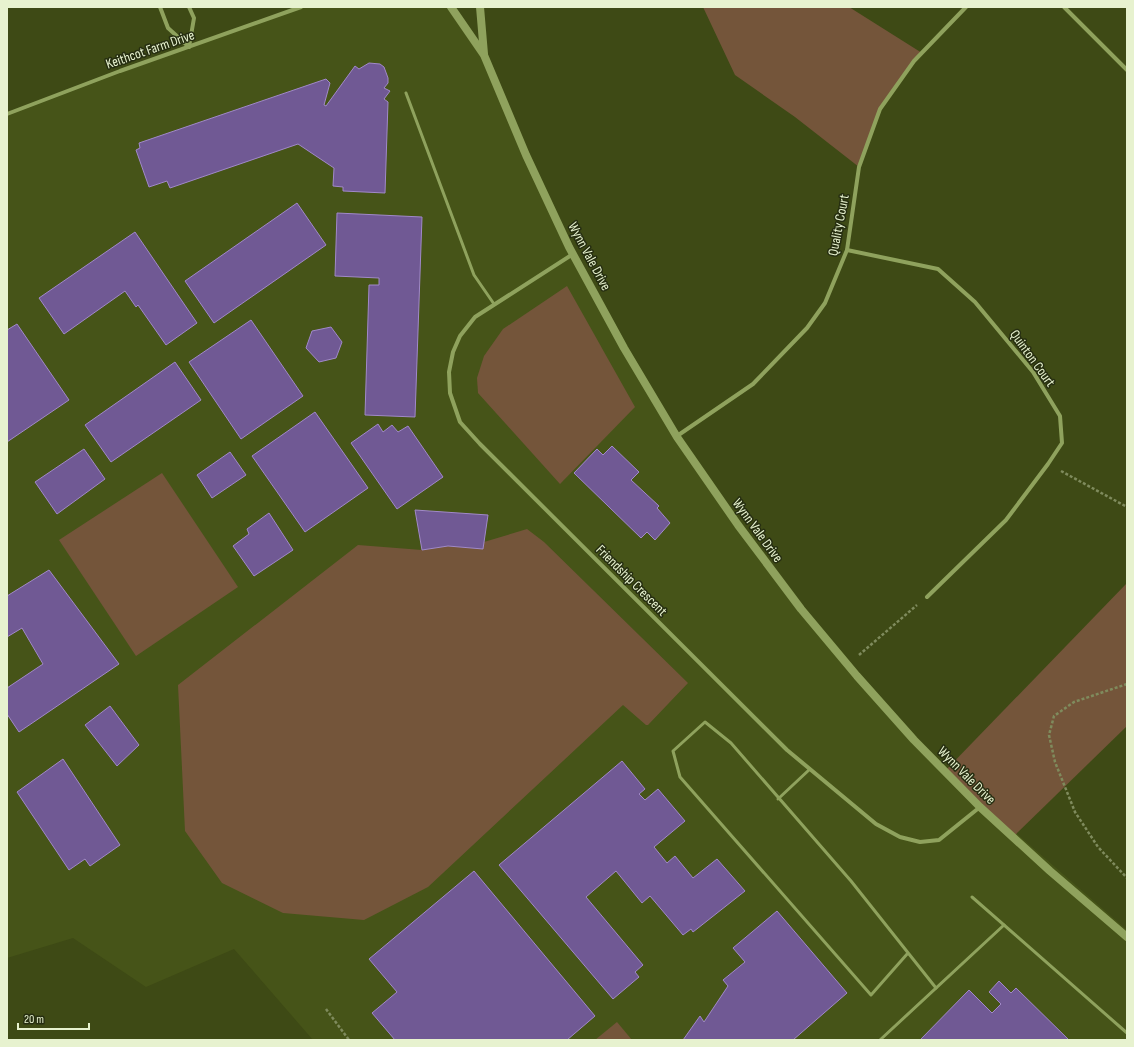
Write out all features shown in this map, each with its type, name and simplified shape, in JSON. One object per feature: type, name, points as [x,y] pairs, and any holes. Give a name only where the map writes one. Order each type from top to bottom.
[{"type":"main road","name":"Wynn Vale Drive","points":[[450,7],[484,55],[526,155],[573,253],[624,348],[677,437],[738,525],[801,609],[914,740],[980,807],[1050,871],[1127,937]]},
{"type":"main road","name":"Wynn Vale Drive","points":[[480,7],[484,55]]},
{"type":"street","points":[[160,7],[168,28],[189,47]]},
{"type":"street","points":[[189,7],[194,18],[189,47]]},
{"type":"street","name":"Keithcot Farm Drive","points":[[7,114],[120,71],[301,7]]},
{"type":"street","name":"Quality Court","points":[[677,437],[753,384],[807,328],[825,302],[847,250],[859,167],[880,109],[914,61],[966,7]]},
{"type":"street","points":[[1064,7],[1127,70]]},
{"type":"street","name":"Quinton Court","points":[[847,250],[938,269],[975,302],[1033,372],[1060,416],[1062,443],[1048,464],[1006,520],[927,597]]},
{"type":"street","name":"Friendship Crescent","points":[[573,253],[475,317],[460,336],[453,352],[449,372],[450,393],[460,422],[480,444],[787,750],[876,824],[900,837],[920,842],[938,840],[980,807]]},
{"type":"lane","points":[[406,94],[474,275],[494,304]]},
{"type":"lane","points":[[908,953],[871,995],[680,777],[673,751],[705,722],[731,743],[851,882],[908,953],[936,988]]},
{"type":"lane","points":[[778,799],[810,769]]},
{"type":"lane","points":[[972,897],[1127,1033]]},
{"type":"lane","points":[[880,1040],[1004,925]]},
{"type":"path","points":[[1048,464],[1127,507]]},
{"type":"path","points":[[848,665],[927,597]]},
{"type":"path","points":[[1127,684],[1074,702],[1054,716],[1049,735],[1055,762],[1075,812],[1098,847],[1127,878]]},
{"type":"path","points":[[326,1009],[349,1040]]},
{"type":"shaded area","points":[[301,7],[449,7],[484,55],[563,232],[688,453],[801,609],[945,771],[1127,930],[1127,1040],[313,1040],[234,949],[146,987],[73,938],[7,958],[7,116],[189,47]]},
{"type":"shaded area","points":[[703,7],[849,7],[922,53],[880,109],[859,167],[795,117],[735,75]]},
{"type":"shaded area","points":[[567,286],[635,407],[560,484],[478,393],[477,378],[484,356],[503,329]]},
{"type":"shaded area","points":[[162,473],[238,587],[136,656],[59,540]]},
{"type":"shaded area","points":[[527,529],[544,542],[688,683],[648,725],[646,725],[623,705],[428,887],[364,920],[283,913],[222,883],[185,831],[178,685],[358,545],[422,550],[448,546],[483,549],[484,542]]},
{"type":"shaded area","points":[[1127,583],[1127,726],[1013,837],[945,771]]},
{"type":"shaded area","points":[[617,1022],[632,1040],[595,1040]]},
{"type":"building","points":[[369,63],[380,64],[384,67],[388,78],[388,83],[384,88],[390,91],[384,99],[388,102],[385,193],[343,191],[343,187],[333,186],[334,168],[298,144],[170,188],[167,181],[149,187],[136,150],[140,148],[139,143],[326,79],[330,83],[324,105],[326,106],[355,66],[359,69]]},
{"type":"building","points":[[297,203],[326,245],[214,323],[185,281]]},
{"type":"building","points":[[337,213],[422,217],[415,417],[365,415],[369,285],[379,285],[379,278],[335,276]]},
{"type":"building","points":[[135,232],[197,323],[166,345],[138,305],[136,307],[125,291],[64,334],[39,298]]},
{"type":"building","points":[[251,320],[303,396],[241,439],[189,362]]},
{"type":"building","points":[[17,324],[69,400],[7,442],[7,330]]},
{"type":"building","points":[[331,327],[342,342],[336,358],[319,362],[306,348],[312,331]]},
{"type":"building","points":[[175,362],[201,400],[111,462],[85,425]]},
{"type":"building","points":[[315,412],[368,488],[305,532],[252,456]]},
{"type":"building","points":[[378,424],[383,432],[392,425],[398,432],[408,426],[443,477],[397,509],[351,443]]},
{"type":"building","points":[[612,446],[639,472],[631,480],[659,506],[657,508],[670,523],[655,540],[647,532],[641,538],[574,473],[597,449],[603,455]]},
{"type":"building","points":[[84,449],[105,479],[57,514],[35,482]]},
{"type":"building","points":[[230,452],[246,475],[212,498],[197,475]]},
{"type":"building","points":[[415,510],[488,515],[483,549],[448,546],[422,550]]},
{"type":"building","points":[[269,513],[293,550],[254,576],[233,546],[249,534],[247,529]]},
{"type":"building","points":[[49,570],[119,664],[19,732],[7,714],[7,688],[43,664],[22,628],[7,637],[7,596]]},
{"type":"building","points":[[110,706],[139,745],[117,766],[85,725]]},
{"type":"building","points":[[63,759],[120,845],[90,866],[85,859],[69,870],[17,792]]},
{"type":"building","points":[[622,761],[645,789],[639,794],[645,800],[658,789],[685,821],[654,847],[667,863],[675,856],[693,878],[717,859],[745,891],[693,932],[691,929],[683,935],[650,896],[642,903],[616,871],[586,897],[643,965],[635,972],[639,977],[613,999],[499,865]]},
{"type":"building","points":[[474,871],[595,1016],[567,1040],[395,1040],[372,1013],[397,992],[369,959]]},
{"type":"building","points":[[777,911],[847,993],[793,1040],[683,1040],[700,1016],[704,1022],[728,986],[723,980],[745,962],[733,948]]},
{"type":"building","points":[[999,981],[1011,993],[1016,988],[1069,1040],[920,1040],[969,990],[992,1013],[1001,1004],[989,992]]}]
